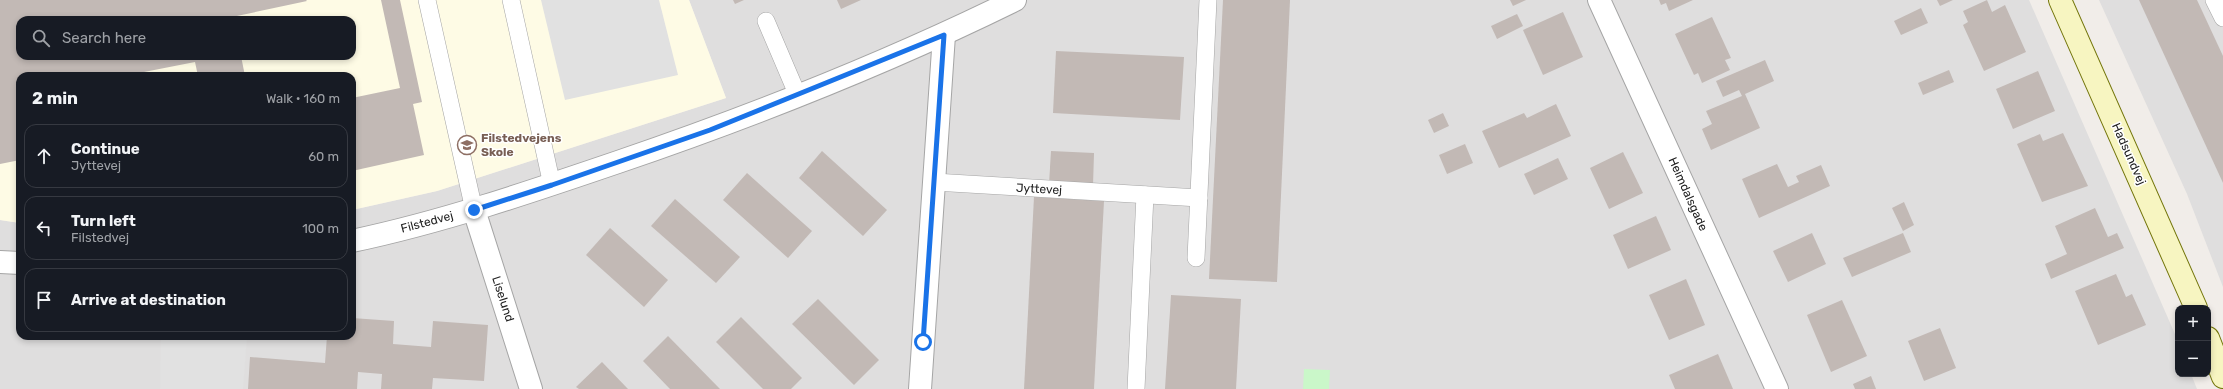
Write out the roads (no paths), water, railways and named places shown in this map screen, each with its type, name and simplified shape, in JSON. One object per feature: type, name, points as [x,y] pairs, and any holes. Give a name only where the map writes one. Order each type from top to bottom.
[{"type":"street","name":"Filstedvej","points":[[356,240],[474,210],[552,185],[710,130],[798,96],[944,35],[1016,0]]},
{"type":"street","name":"Heimdalsgade","points":[[1599,0],[1777,389]]},
{"type":"street","name":"Hadsundvej","points":[[2060,0],[2195,305]]},
{"type":"street","points":[[920,389],[944,35]]},
{"type":"street","name":"Liselund","points":[[474,210],[531,389]]},
{"type":"street","points":[[0,262],[16,263]]},
{"type":"street","points":[[2209,341],[2223,377]]},
{"type":"lane","points":[[428,0],[474,210]]},
{"type":"lane","points":[[510,0],[552,185]]},
{"type":"lane","points":[[1196,258],[1208,0]]},
{"type":"lane","points":[[2214,0],[2223,18]]},
{"type":"lane","points":[[766,21],[798,96]]},
{"type":"lane","name":"Jyttevej","points":[[934,182],[1199,198]]},
{"type":"lane","points":[[1136,389],[1145,195]]},
{"type":"place","name":"Filstedvejens Skole","points":[[467,145]]}]
